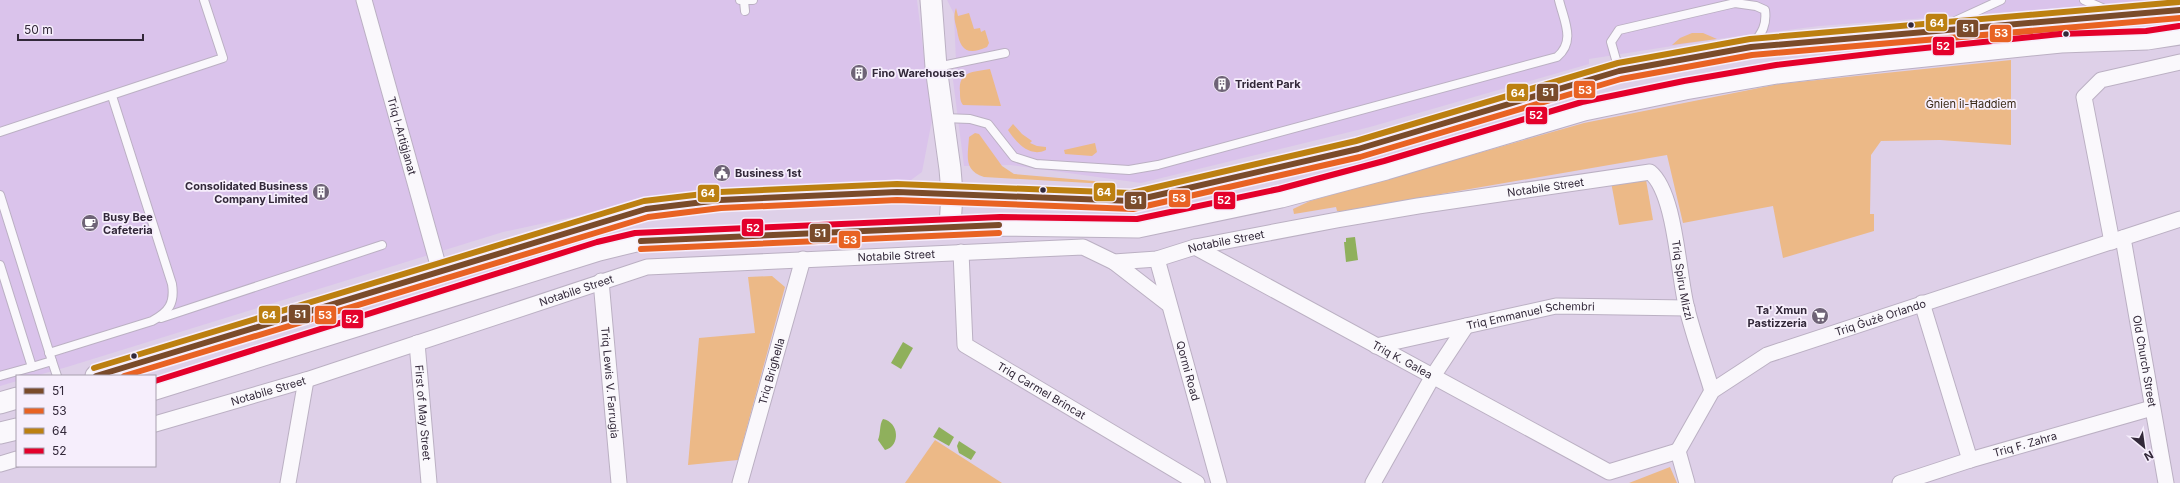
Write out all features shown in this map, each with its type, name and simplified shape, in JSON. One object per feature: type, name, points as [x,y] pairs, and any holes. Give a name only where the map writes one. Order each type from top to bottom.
[{"type":"main road","points":[[931,0],[936,67],[944,118],[952,193],[950,227]]},
{"type":"main road","points":[[99,375],[646,209],[728,200],[897,192],[1132,201],[1358,149],[1619,71],[1751,47],[1937,29],[2121,16],[2180,10]]},
{"type":"main road","points":[[156,389],[599,250],[636,241],[1000,225],[1138,227],[1281,197],[1386,170],[1584,110],[1685,89],[1777,73],[1887,60],[2061,42],[2146,39],[2180,34]]},
{"type":"main road","points":[[0,403],[16,398]]},
{"type":"main road","points":[[0,433],[16,429]]},
{"type":"street","name":"Triq l-Artiġjanat","points":[[364,0],[440,272]]},
{"type":"street","name":"Old Church Street","points":[[2166,483],[2117,240],[2084,97],[2100,80],[2180,62]]},
{"type":"street","name":"Notabile Street","points":[[156,424],[306,380],[601,281],[648,267],[1083,247],[1114,262],[1157,259],[1195,247],[1418,206],[1650,172]]},
{"type":"street","name":"Triq Spiru Mizzi","points":[[1650,172],[1660,184],[1668,207],[1686,308],[1712,391]]},
{"type":"street","name":"Triq Ġużè Orlando","points":[[1678,451],[1712,391],[1767,355],[2180,218]]},
{"type":"street","name":"Triq K. Galea","points":[[1195,247],[1433,376],[1611,477],[1678,451]]},
{"type":"street","name":"Triq Carmel Brincat","points":[[961,252],[965,344],[1197,483]]},
{"type":"street","name":"Triq Brigħella","points":[[740,483],[803,259]]},
{"type":"street","name":"Qormi Road","points":[[1157,259],[1219,483]]},
{"type":"street","points":[[1114,262],[1168,303]]},
{"type":"street","name":"Triq Lewis V. Farrugia","points":[[601,281],[619,483]]},
{"type":"street","points":[[1922,303],[1970,460]]},
{"type":"street","name":"Triq Emmanuel Schembri","points":[[1376,346],[1556,306],[1686,308]]},
{"type":"street","points":[[1372,483],[1433,376],[1466,326]]},
{"type":"street","name":"First of May Street","points":[[417,343],[429,483]]},
{"type":"street","points":[[288,483],[306,380]]},
{"type":"street","name":"Triq F. Zahra","points":[[1900,483],[1970,460],[2152,408]]},
{"type":"street","points":[[1678,451],[1687,483]]},
{"type":"street","points":[[0,464],[16,459]]},
{"type":"lane","points":[[0,132],[223,58],[204,0]]},
{"type":"lane","points":[[745,11],[742,1],[753,0]]},
{"type":"lane","points":[[944,118],[970,119],[988,124],[1014,157],[1036,164],[1129,170],[1158,165],[1557,57],[1566,50],[1568,38],[1559,0]]},
{"type":"lane","points":[[1937,29],[2001,0]]},
{"type":"lane","points":[[2084,0],[2121,16]]},
{"type":"lane","points":[[1619,71],[1613,56],[1611,42],[1619,30],[1735,3],[1757,3],[1765,10],[1766,20],[1763,31],[1751,47]]},
{"type":"lane","points":[[936,67],[1005,53]]},
{"type":"lane","points":[[112,96],[174,292],[170,307],[152,321]]},
{"type":"lane","points":[[0,195],[57,375]]},
{"type":"lane","points":[[0,376],[32,367],[51,357],[152,321],[382,245]]},
{"type":"lane","points":[[0,265],[32,367]]},
{"type":"shaded area","points":[[0,0],[917,0],[932,120],[922,172],[911,180],[697,190],[503,232],[67,367],[39,375],[16,375],[16,381],[0,386]]},
{"type":"shaded area","points":[[947,0],[2167,0],[1819,26],[1717,39],[1589,59],[1589,64],[1370,127],[1141,183],[1010,165],[964,166],[953,80],[956,62],[954,14]]},
{"type":"shaded area","points":[[1355,237],[1358,260],[1346,262],[1344,242],[1346,242],[1346,238]]},
{"type":"shaded area","points":[[903,342],[913,348],[901,369],[891,363]]},
{"type":"shaded area","points":[[883,419],[892,425],[896,434],[894,444],[885,450],[878,440]]},
{"type":"shaded area","points":[[939,427],[954,437],[949,446],[933,437]]},
{"type":"shaded area","points":[[959,441],[976,452],[971,460],[959,453],[957,446]]},
{"type":"green space","points":[[956,8],[958,16],[969,13],[974,29],[980,28],[981,32],[985,30],[989,43],[987,47],[980,50],[970,51],[963,47],[958,37],[955,22]]},
{"type":"green space","points":[[1692,33],[1703,33],[1717,39],[1672,45],[1680,38]]},
{"type":"green space","name":"Ġnien il-Ħaddiem","points":[[2011,60],[2011,145],[1940,140],[1881,141],[1871,155],[1870,214],[1874,214],[1874,231],[1783,258],[1773,206],[1683,223],[1667,155],[1343,211],[1337,211],[1336,207],[1294,214],[1293,209],[1310,201],[1584,123],[1779,84]]},
{"type":"green space","points":[[990,69],[1001,106],[963,105],[960,99],[960,85],[964,76],[973,72]]},
{"type":"green space","points":[[1013,124],[1022,134],[1032,141],[1030,143],[1037,146],[1046,147],[1046,150],[1034,152],[1024,148],[1008,130]]},
{"type":"green space","points":[[975,133],[979,134],[1002,166],[1014,174],[1106,182],[1106,184],[984,177],[977,174],[968,162],[969,137]]},
{"type":"green space","points":[[1095,143],[1097,152],[1092,156],[1065,154],[1064,150]]},
{"type":"green space","points":[[1646,180],[1653,220],[1619,225],[1611,182]]},
{"type":"green space","points":[[772,276],[785,287],[738,460],[688,465],[699,338],[755,333],[748,277]]},
{"type":"green space","points":[[935,440],[1002,483],[905,483]]},
{"type":"green space","points":[[1670,467],[1677,483],[1629,483]]},
{"type":"transit line","name":"64","points":[[94,368],[644,201],[720,192],[897,184],[1131,193],[1356,141],[1618,63],[1750,39],[2179,2]]},
{"type":"transit line","name":"51","points":[[99,375],[646,209],[720,200],[897,192],[1132,201],[1358,149],[1619,71],[1751,47],[2180,10]]},
{"type":"transit line","name":"53","points":[[127,375],[648,217],[721,208],[897,200],[1133,209],[1360,157],[1621,79],[1752,55],[2180,18]]},
{"type":"transit line","name":"52","points":[[156,381],[597,242],[635,233],[1000,217],[1137,219],[1279,189],[1384,161],[1582,102],[1684,81],[1776,65],[1886,52],[2060,34],[2146,31],[2179,26]]},
{"type":"transit line","name":"51","points":[[641,241],[999,225]]},
{"type":"transit line","name":"53","points":[[641,249],[999,233]]},
{"type":"place","name":"Fino Warehouses","points":[[859,73]]},
{"type":"place","name":"Trident Park","points":[[1222,84]]},
{"type":"place","name":"Business 1st","points":[[722,173]]},
{"type":"place","name":"Consolidated Business Company Limited","points":[[321,192]]},
{"type":"place","name":"Busy Bee Cafeteria","points":[[90,223]]},
{"type":"place","name":"Ta' Xmun Pastizzeria","points":[[1820,316]]}]
